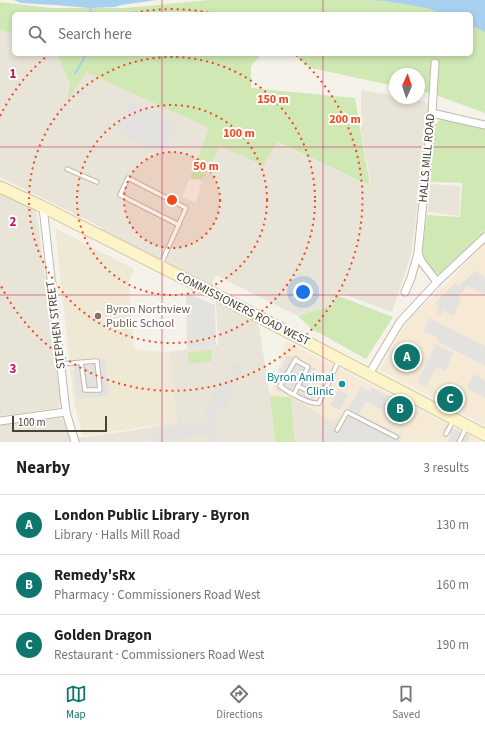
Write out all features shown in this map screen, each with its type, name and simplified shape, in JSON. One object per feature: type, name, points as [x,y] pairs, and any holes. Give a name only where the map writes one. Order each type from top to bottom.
[{"type":"main road","name":"COMMISSIONERS ROAD WEST","points":[[0,187],[43,207],[485,435]]},
{"type":"street","name":"HALLS MILL ROAD","points":[[404,292],[411,278],[418,253],[432,113],[435,63]]},
{"type":"street","points":[[432,113],[485,125]]},
{"type":"street","name":"STEPHEN STREET","points":[[43,207],[66,412],[75,442]]},
{"type":"street","points":[[369,374],[400,322],[437,282],[485,237]]},
{"type":"street","points":[[418,253],[421,261],[437,282]]},
{"type":"street","points":[[0,421],[66,412]]},
{"type":"lane","points":[[67,169],[96,182]]},
{"type":"lane","points":[[160,267],[179,225],[186,208],[128,178],[120,195],[179,225]]},
{"type":"lane","points":[[294,394],[308,367],[295,360],[280,385],[294,394],[314,404],[319,403],[339,359]]},
{"type":"lane","points":[[60,364],[81,362],[97,361],[100,390],[84,390],[81,362]]},
{"type":"lane","points":[[298,386],[314,394]]},
{"type":"lane","points":[[337,430],[347,412],[396,437]]},
{"type":"lane","points":[[446,434],[454,418]]},
{"type":"lane","points":[[459,442],[467,425]]},
{"type":"shaded area","points":[[0,29],[12,34],[12,56],[58,56],[70,84],[68,101],[86,71],[209,128],[182,196],[196,203],[202,180],[220,145],[263,164],[277,142],[371,187],[361,128],[361,90],[389,95],[389,104],[425,104],[425,102],[430,111],[411,255],[392,312],[337,292],[333,305],[298,316],[216,275],[212,285],[205,284],[101,229],[101,227],[0,177]]},
{"type":"shaded area","points":[[130,100],[177,123],[163,155],[114,132]]},
{"type":"shaded area","points":[[430,184],[460,186],[459,216],[428,212]]},
{"type":"shaded area","points":[[0,192],[33,207],[37,214],[61,400],[58,408],[0,416]]},
{"type":"shaded area","name":"Byron Northview Public School","points":[[55,228],[134,269],[129,283],[134,349],[169,352],[177,422],[83,436],[74,403]]},
{"type":"shaded area","points":[[485,243],[485,425],[380,370],[407,321],[450,280]]},
{"type":"shaded area","points":[[475,271],[485,278],[485,295],[468,286],[458,296],[461,299],[454,316],[443,310],[440,316],[435,313],[438,307],[435,303],[455,283],[459,286]]},
{"type":"shaded area","points":[[186,293],[215,305],[216,345],[187,349]]},
{"type":"shaded area","points":[[216,299],[252,319],[259,327],[270,396],[275,442],[79,442],[78,438],[177,422],[169,352],[218,345]]},
{"type":"shaded area","points":[[429,318],[485,346],[485,366],[437,341],[438,338],[424,331]]},
{"type":"shaded area","points":[[286,341],[482,442],[383,442],[337,417],[334,422],[291,397],[270,396]]},
{"type":"shaded area","points":[[436,344],[453,353],[445,371],[436,367],[426,386],[417,382]]},
{"type":"shaded area","points":[[288,355],[316,369],[308,384],[318,390],[313,401],[296,393],[293,397],[276,390],[282,378],[279,371]]},
{"type":"shaded area","points":[[105,358],[109,396],[77,399],[73,361]]},
{"type":"shaded area","points":[[234,362],[243,367],[225,410],[219,408],[214,417],[217,442],[209,442],[208,434],[151,442],[149,430],[204,422],[206,428],[209,427],[207,417],[203,415],[219,381],[225,383]]},
{"type":"shaded area","points":[[474,374],[485,381],[485,398],[467,388]]},
{"type":"shaded area","points":[[361,387],[370,392],[372,388],[394,399],[387,412],[366,402],[359,414],[402,436],[399,442],[345,442],[340,439],[335,442],[324,442],[319,433],[330,427],[334,430]]},
{"type":"shaded area","points":[[339,390],[349,395],[340,410],[330,405]]},
{"type":"shaded area","points":[[291,397],[334,422],[337,417],[383,442],[295,442]]},
{"type":"shaded area","points":[[59,418],[66,424],[72,442],[0,442],[0,425]]},
{"type":"shaded area","points":[[446,425],[470,436],[467,442],[448,442],[451,435],[443,431]]},
{"type":"green space","points":[[210,0],[379,0],[422,6],[444,12],[12,12],[12,34],[0,29],[0,2],[51,8],[125,8]]},
{"type":"green space","points":[[473,20],[485,24],[485,113],[425,92],[425,68],[389,68],[389,85],[311,68],[296,56],[473,56]]},
{"type":"green space","points":[[58,56],[260,56],[251,66],[251,88],[355,98],[370,186],[278,142],[263,165],[220,146],[202,180],[190,179],[209,128],[86,72],[67,102],[70,84]]},
{"type":"green space","points":[[444,119],[485,127],[485,231],[439,274],[430,269],[422,254],[427,215],[460,217],[462,183],[430,182],[435,126],[439,121]]},
{"type":"green space","points":[[336,295],[393,317],[366,359],[312,329],[298,316],[333,305]]},
{"type":"green space","points":[[211,350],[212,361],[189,364],[188,353]]},
{"type":"green space","points":[[270,396],[291,397],[295,442],[275,442]]},
{"type":"water","points":[[14,0],[157,0],[115,7],[89,8],[21,3]]},
{"type":"water","points":[[374,0],[485,0],[485,32],[473,26],[473,12],[437,12],[427,8]]},
{"type":"waterway","points":[[89,6],[91,12]]},
{"type":"waterway","points":[[75,74],[85,56]]},
{"type":"place","name":"Byron Northview Public School","points":[[98,316]]},
{"type":"place","name":"London Public Library - Byron","points":[[407,357]]},
{"type":"place","name":"Byron Animal Clinic","points":[[342,384]]},
{"type":"place","name":"Golden Dragon","points":[[450,399]]},
{"type":"place","name":"Remedy'sRx","points":[[400,409]]}]
